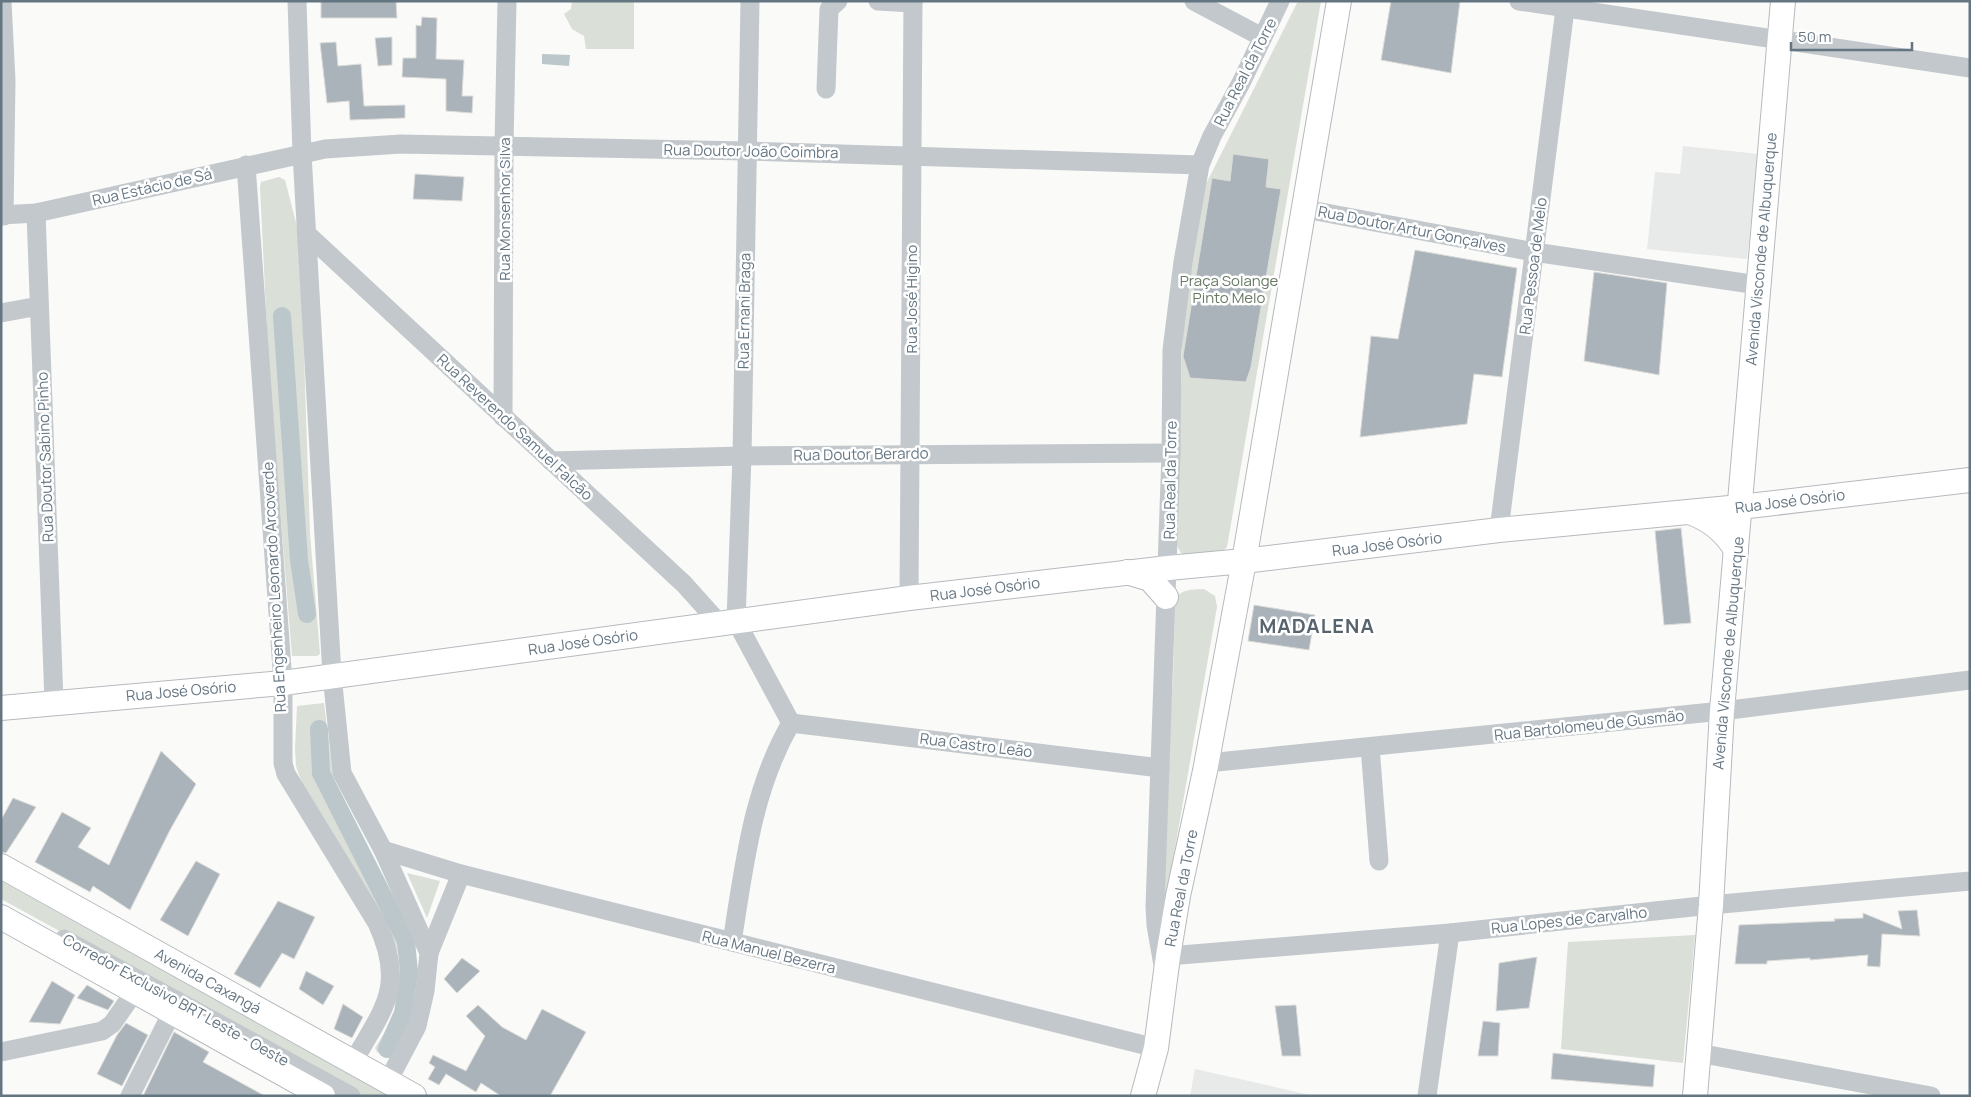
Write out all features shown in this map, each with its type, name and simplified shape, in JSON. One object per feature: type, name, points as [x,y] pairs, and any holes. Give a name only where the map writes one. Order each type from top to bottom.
[{"type":"main road","name":"Rua Real da Torre","points":[[1143,1096],[1156,1048],[1178,896],[1207,763],[1244,561],[1339,1]]},
{"type":"main road","name":"Avenida Visconde de Albuquerque","points":[[1695,1096],[1711,905],[1722,711],[1783,1]]},
{"type":"main road","name":"Rua José Osório","points":[[1,708],[282,683],[909,598],[1128,572],[1244,561],[1499,530],[1740,507],[1970,480]]},
{"type":"main road","points":[[1689,512],[1717,527],[1736,550]]},
{"type":"main road","points":[[1128,572],[1150,579],[1166,597]]},
{"type":"main road","name":"Avenida Caxangá","points":[[1,866],[353,1062],[391,1088],[414,1096]]},
{"type":"main road","points":[[1,917],[323,1096]]},
{"type":"main road","points":[[1150,1096],[1156,1048]]},
{"type":"street","points":[[2,1],[3,215]]},
{"type":"street","points":[[297,1],[306,234],[332,675],[342,773],[383,850],[429,953]]},
{"type":"street","name":"Rua Monsenhor Silva","points":[[504,417],[504,145],[508,1]]},
{"type":"street","name":"Rua Ernani Braga","points":[[728,622],[742,456],[750,1]]},
{"type":"street","points":[[826,89],[829,9],[838,1]]},
{"type":"street","points":[[878,1],[913,2]]},
{"type":"street","points":[[1194,1],[1262,37]]},
{"type":"street","name":"Rua Real da Torre","points":[[1167,967],[1156,925],[1168,568],[1172,350],[1183,262],[1200,165],[1212,136],[1241,83],[1280,1]]},
{"type":"street","points":[[1519,1],[1566,4],[1780,41],[1970,68]]},
{"type":"street","name":"Rua José Higino","points":[[909,598],[913,2]]},
{"type":"street","name":"Rua Pessoa de Melo","points":[[1499,530],[1566,4]]},
{"type":"street","name":"Rua Doutor João Coimbra","points":[[302,154],[342,148],[401,144],[504,145],[1200,165]]},
{"type":"street","name":"Rua Estácio de Sá","points":[[3,215],[36,213],[302,154]]},
{"type":"street","name":"Rua Engenheiro Leonardo Arcoverde","points":[[246,165],[282,683],[282,763],[286,774],[377,923],[386,943],[391,967],[386,1004],[353,1062]]},
{"type":"street","name":"Rua Doutor Artur Gonçalves","points":[[1305,209],[1534,252],[1758,285]]},
{"type":"street","name":"Rua Doutor Sabino Pinho","points":[[36,213],[54,702]]},
{"type":"street","name":"Rua Reverendo Samuel Falcão","points":[[306,234],[684,584],[728,622],[791,723]]},
{"type":"street","points":[[1,313],[39,306]]},
{"type":"street","name":"Rua Doutor Berardo","points":[[551,461],[742,456],[1171,453]]},
{"type":"street","name":"Rua Bartolomeu de Gusmão","points":[[1207,763],[1722,711],[1970,680]]},
{"type":"street","points":[[732,942],[748,846],[762,786],[778,745],[791,723]]},
{"type":"street","name":"Rua Castro Leão","points":[[791,723],[1160,768]]},
{"type":"street","points":[[1370,747],[1379,861]]},
{"type":"street","name":"Rua Manuel Bezerra","points":[[383,850],[461,874],[1156,1048]]},
{"type":"street","points":[[391,1088],[417,1026],[426,991],[429,953],[461,874]]},
{"type":"street","name":"Corredor Exclusivo BRT Leste - Oeste","points":[[1,877],[391,1088]]},
{"type":"street","name":"Rua Lopes de Carvalho","points":[[1167,967],[1450,933],[1711,905],[1970,881]]},
{"type":"street","name":"Corredor Exclusivo BRT Leste - Oeste","points":[[1,904],[351,1096]]},
{"type":"street","points":[[1427,1096],[1450,933]]},
{"type":"street","points":[[1,1052],[102,1031],[112,1024],[135,991]]},
{"type":"street","points":[[130,1096],[172,1012]]},
{"type":"street","points":[[1698,1053],[1932,1096]]},
{"type":"shaded area","points":[[542,54],[570,55],[569,66],[542,64]]},
{"type":"shaded area","points":[[1683,146],[1759,154],[1747,259],[1647,249],[1655,172],[1680,174]]},
{"type":"shaded area","points":[[1195,1069],[1315,1096],[1190,1096]]},
{"type":"green space","points":[[572,1],[634,1],[634,49],[586,49],[584,36],[572,29],[564,14],[571,9]]},
{"type":"green space","name":"Praça Solange Pinto Melo","points":[[1298,1],[1321,1],[1227,547],[1222,552],[1185,556],[1177,546],[1183,312],[1206,184]]},
{"type":"green space","points":[[279,177],[285,180],[300,238],[310,533],[320,654],[317,656],[292,656],[269,372],[260,187],[261,182]]},
{"type":"green space","points":[[1204,589],[1215,596],[1217,607],[1160,934],[1167,763],[1173,680],[1175,602],[1177,597],[1183,592]]},
{"type":"green space","points":[[324,703],[334,784],[411,941],[418,971],[417,991],[412,1010],[390,1058],[377,1052],[375,1048],[395,1016],[400,993],[400,958],[384,916],[309,797],[296,766],[297,706]]},
{"type":"green space","points":[[407,873],[440,881],[427,918]]},
{"type":"green space","points":[[1,881],[388,1096],[360,1096],[1,899]]},
{"type":"green space","points":[[1695,935],[1683,1063],[1561,1049],[1568,942]]},
{"type":"building","points":[[321,1],[396,1],[397,18],[321,18]]},
{"type":"building","points":[[1391,1],[1460,1],[1451,73],[1381,60]]},
{"type":"building","points":[[422,17],[437,18],[436,59],[464,60],[462,96],[473,96],[472,113],[446,111],[446,79],[402,77],[403,58],[416,58],[416,25],[421,26]]},
{"type":"building","points":[[392,37],[392,65],[378,66],[375,38]]},
{"type":"building","points":[[336,42],[338,66],[361,64],[364,106],[405,105],[405,118],[350,120],[349,101],[327,103],[320,43]]},
{"type":"building","points":[[1233,154],[1269,159],[1266,187],[1281,189],[1251,367],[1246,382],[1190,378],[1183,356],[1212,178],[1230,181]]},
{"type":"building","points":[[415,174],[464,177],[462,201],[413,199]]},
{"type":"building","points":[[1415,250],[1517,268],[1502,377],[1474,374],[1467,424],[1360,437],[1371,336],[1398,339]]},
{"type":"building","points":[[1594,272],[1667,283],[1659,375],[1584,361]]},
{"type":"building","points":[[1681,528],[1691,623],[1664,625],[1655,531]]},
{"type":"building","points":[[1254,605],[1315,615],[1309,650],[1248,641]]},
{"type":"building","points":[[161,751],[196,784],[170,830],[130,910],[93,886],[90,892],[35,862],[62,812],[91,828],[78,847],[109,865]]},
{"type":"building","points":[[13,798],[36,807],[6,853],[1,852],[1,820]]},
{"type":"building","points":[[196,861],[220,874],[188,936],[160,920]]},
{"type":"building","points":[[278,901],[315,917],[294,959],[282,953],[260,988],[234,974]]},
{"type":"building","points":[[1917,910],[1920,936],[1882,934],[1880,967],[1867,966],[1868,955],[1810,960],[1810,958],[1767,961],[1767,964],[1735,964],[1739,925],[1835,921],[1834,919],[1863,918],[1863,913],[1902,929],[1898,911]]},
{"type":"building","points":[[1537,957],[1529,1008],[1496,1011],[1499,963]]},
{"type":"building","points":[[462,958],[480,971],[457,993],[444,979]]},
{"type":"building","points":[[306,971],[334,986],[323,1005],[299,989]]},
{"type":"building","points":[[52,981],[75,995],[60,1024],[29,1022]]},
{"type":"building","points":[[87,985],[114,1001],[108,1010],[77,998]]},
{"type":"building","points":[[343,1004],[363,1017],[352,1038],[334,1029]]},
{"type":"building","points":[[478,1005],[502,1027],[526,1040],[542,1009],[586,1032],[550,1096],[501,1096],[481,1083],[476,1092],[446,1074],[439,1085],[428,1079],[435,1067],[429,1063],[433,1055],[466,1071],[485,1036],[466,1016]]},
{"type":"building","points":[[1296,1005],[1301,1056],[1282,1056],[1275,1006]]},
{"type":"building","points":[[1483,1021],[1500,1023],[1498,1056],[1478,1056]]},
{"type":"building","points":[[126,1023],[148,1035],[122,1086],[97,1074],[117,1035]]},
{"type":"building","points":[[174,1032],[209,1052],[203,1062],[265,1096],[143,1096]]},
{"type":"building","points":[[1553,1053],[1655,1065],[1653,1087],[1551,1079]]},
{"type":"waterway","points":[[282,316],[299,560],[307,614]]},
{"type":"waterway","points":[[319,729],[321,773],[406,941],[409,972],[403,1013],[387,1049]]},
{"type":"district","name":"MADALENA","points":[[1317,625]]}]
